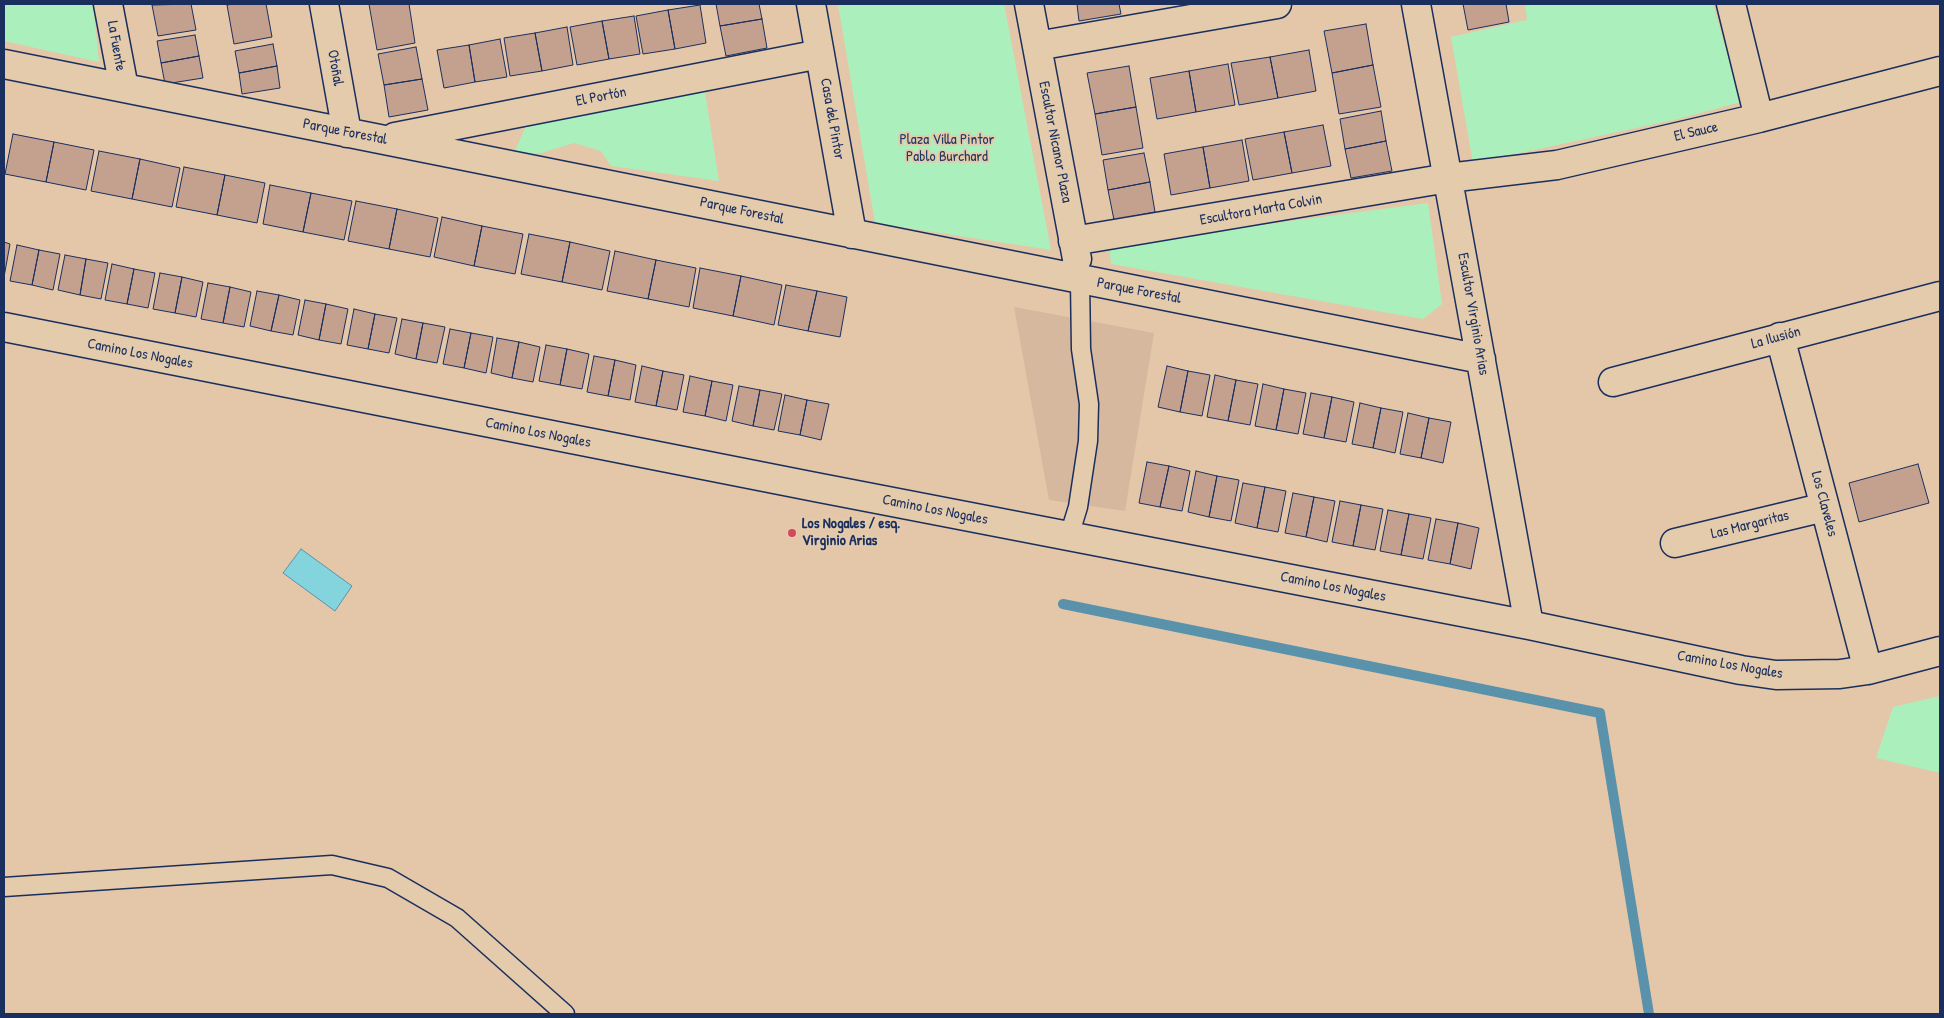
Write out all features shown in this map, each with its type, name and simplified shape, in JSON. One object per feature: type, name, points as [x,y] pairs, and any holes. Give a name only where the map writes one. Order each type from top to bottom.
[{"type":"street","name":"La Fuente","points":[[108,4],[124,88]]},
{"type":"street","name":"Otoñal","points":[[324,4],[347,133]]},
{"type":"street","name":"Casa del Pintor","points":[[811,4],[852,234]]},
{"type":"street","name":"Escultor Nicanor Plaza","points":[[1029,4],[1080,280]]},
{"type":"street","points":[[1037,46],[1277,4]]},
{"type":"street","name":"Escultor Virginio Arias","points":[[1416,4],[1529,625]]},
{"type":"street","points":[[1731,4],[1759,118]]},
{"type":"street","name":"El Portón","points":[[382,140],[820,54]]},
{"type":"street","name":"Parque Forestal","points":[[4,64],[1481,359]]},
{"type":"street","name":"El Sauce","points":[[1448,178],[1557,165],[1759,118],[1940,71]]},
{"type":"street","name":"Escultora Marta Colvin","points":[[1073,242],[1448,178]]},
{"type":"street","name":"La Ilusión","points":[[1613,382],[1940,296]]},
{"type":"street","name":"Camino Los Nogales","points":[[4,327],[1529,625],[1741,670],[1776,675],[1811,676],[1868,670],[1940,651]]},
{"type":"street","name":"Los Claveles","points":[[1780,337],[1868,670]]},
{"type":"street","name":"Las Margaritas","points":[[1675,543],[1825,507]]},
{"type":"lane","points":[[1069,536],[1078,506],[1088,440],[1089,404],[1084,377],[1080,332],[1080,280]]},
{"type":"lane","points":[[4,887],[332,865],[388,878],[457,918],[566,1014]]},
{"type":"shaded area","points":[[1014,307],[1154,333],[1125,511],[1049,500]]},
{"type":"green space","points":[[4,4],[93,4],[99,62],[4,41]]},
{"type":"green space","name":"Plaza Villa Pintor Pablo Burchard","points":[[838,4],[1004,4],[1051,250],[875,223]]},
{"type":"green space","points":[[1525,4],[1713,4],[1741,102],[1678,119],[1473,163],[1451,37],[1527,20]]},
{"type":"green space","points":[[705,92],[719,181],[611,166],[601,151],[574,143],[541,153],[514,153],[529,119]]},
{"type":"green space","points":[[1428,203],[1442,304],[1423,319],[1111,264],[1109,245]]},
{"type":"green space","points":[[1940,696],[1940,773],[1876,758],[1893,707]]},
{"type":"water","points":[[301,549],[352,586],[335,611],[283,573]]},
{"type":"building","points":[[191,4],[196,30],[158,36],[152,5]]},
{"type":"building","points":[[266,4],[272,37],[234,44],[227,5]]},
{"type":"building","points":[[369,4],[409,4],[415,43],[377,50]]},
{"type":"building","points":[[716,4],[759,4],[762,19],[720,26]]},
{"type":"building","points":[[1077,4],[1119,4],[1121,14],[1079,21]]},
{"type":"building","points":[[1463,4],[1506,4],[1509,22],[1468,30]]},
{"type":"building","points":[[700,5],[706,43],[675,49],[668,10]]},
{"type":"building","points":[[668,10],[675,49],[643,54],[636,16]]},
{"type":"building","points":[[634,16],[640,54],[609,59],[602,21]]},
{"type":"building","points":[[762,19],[767,48],[726,56],[720,26]]},
{"type":"building","points":[[602,21],[609,59],[577,65],[570,27]]},
{"type":"building","points":[[1366,24],[1373,65],[1332,73],[1324,31]]},
{"type":"building","points":[[567,27],[573,65],[542,71],[535,33]]},
{"type":"building","points":[[535,33],[542,71],[510,76],[504,38]]},
{"type":"building","points":[[195,35],[199,56],[161,63],[157,41]]},
{"type":"building","points":[[500,39],[507,77],[475,82],[469,45]]},
{"type":"building","points":[[273,44],[277,66],[239,73],[235,51]]},
{"type":"building","points":[[469,45],[475,82],[444,88],[437,50]]},
{"type":"building","points":[[416,47],[422,79],[384,85],[378,54]]},
{"type":"building","points":[[1309,50],[1316,91],[1278,98],[1270,57]]},
{"type":"building","points":[[199,56],[203,78],[165,84],[161,63]]},
{"type":"building","points":[[1270,57],[1278,98],[1239,105],[1231,63]]},
{"type":"building","points":[[1228,64],[1235,105],[1196,112],[1189,71]]},
{"type":"building","points":[[1373,65],[1381,107],[1339,114],[1332,73]]},
{"type":"building","points":[[277,66],[280,88],[242,94],[239,73]]},
{"type":"building","points":[[1129,66],[1136,107],[1095,114],[1087,73]]},
{"type":"building","points":[[1189,71],[1196,112],[1157,119],[1150,78]]},
{"type":"building","points":[[422,79],[428,110],[389,117],[384,85]]},
{"type":"building","points":[[1136,107],[1143,148],[1102,155],[1095,114]]},
{"type":"building","points":[[1381,111],[1386,141],[1345,149],[1340,119]]},
{"type":"building","points":[[1323,125],[1331,166],[1292,173],[1284,132]]},
{"type":"building","points":[[1284,132],[1292,173],[1253,180],[1245,139]]},
{"type":"building","points":[[13,134],[54,142],[46,182],[5,174]]},
{"type":"building","points":[[1242,140],[1249,181],[1210,188],[1203,147]]},
{"type":"building","points":[[1386,141],[1392,171],[1351,178],[1345,149]]},
{"type":"building","points":[[54,142],[94,150],[86,190],[46,182]]},
{"type":"building","points":[[1203,147],[1210,188],[1171,195],[1164,154]]},
{"type":"building","points":[[99,151],[140,159],[132,199],[91,191]]},
{"type":"building","points":[[1144,153],[1150,182],[1108,190],[1103,160]]},
{"type":"building","points":[[140,159],[180,168],[172,207],[132,199]]},
{"type":"building","points":[[184,167],[225,175],[217,215],[176,207]]},
{"type":"building","points":[[225,175],[265,183],[257,223],[217,215]]},
{"type":"building","points":[[1150,182],[1155,212],[1114,220],[1108,190]]},
{"type":"building","points":[[270,185],[311,193],[303,232],[263,224]]},
{"type":"building","points":[[311,193],[352,201],[344,240],[303,232]]},
{"type":"building","points":[[356,201],[397,209],[389,249],[348,241]]},
{"type":"building","points":[[397,209],[438,218],[430,257],[389,249]]},
{"type":"building","points":[[442,217],[482,226],[474,266],[434,257]]},
{"type":"building","points":[[482,226],[523,234],[515,274],[474,266]]},
{"type":"building","points":[[529,234],[570,242],[562,282],[521,274]]},
{"type":"building","points":[[4,242],[10,244],[4,277]]},
{"type":"building","points":[[570,242],[610,251],[602,290],[562,282]]},
{"type":"building","points":[[17,245],[39,250],[32,285],[10,281]]},
{"type":"building","points":[[39,250],[60,254],[53,290],[32,285]]},
{"type":"building","points":[[615,251],[656,260],[648,299],[607,291]]},
{"type":"building","points":[[65,255],[86,259],[80,295],[58,290]]},
{"type":"building","points":[[86,259],[108,263],[101,299],[80,295]]},
{"type":"building","points":[[656,260],[696,268],[689,307],[648,299]]},
{"type":"building","points":[[112,264],[134,269],[127,304],[105,300]]},
{"type":"building","points":[[700,268],[741,276],[733,316],[693,308]]},
{"type":"building","points":[[134,269],[155,273],[148,308],[127,304]]},
{"type":"building","points":[[160,273],[182,277],[175,313],[153,309]]},
{"type":"building","points":[[741,276],[782,285],[774,325],[733,316]]},
{"type":"building","points":[[182,277],[203,282],[196,317],[175,313]]},
{"type":"building","points":[[208,283],[230,287],[223,323],[201,319]]},
{"type":"building","points":[[786,285],[817,291],[808,331],[778,325]]},
{"type":"building","points":[[230,287],[251,292],[244,327],[223,323]]},
{"type":"building","points":[[257,291],[279,295],[271,331],[250,326]]},
{"type":"building","points":[[817,291],[847,297],[840,337],[808,331]]},
{"type":"building","points":[[279,295],[300,300],[293,335],[271,331]]},
{"type":"building","points":[[305,300],[326,304],[319,340],[298,335]]},
{"type":"building","points":[[326,304],[348,309],[341,344],[319,340]]},
{"type":"building","points":[[354,309],[375,314],[368,349],[347,345]]},
{"type":"building","points":[[375,314],[397,318],[389,353],[368,349]]},
{"type":"building","points":[[402,319],[423,323],[416,359],[395,354]]},
{"type":"building","points":[[423,323],[445,327],[437,363],[416,359]]},
{"type":"building","points":[[450,329],[471,333],[464,368],[443,364]]},
{"type":"building","points":[[471,333],[493,337],[486,373],[464,368]]},
{"type":"building","points":[[497,338],[519,342],[512,378],[491,373]]},
{"type":"building","points":[[519,342],[540,347],[533,382],[512,378]]},
{"type":"building","points":[[546,345],[567,349],[560,385],[539,381]]},
{"type":"building","points":[[567,349],[589,354],[582,389],[560,385]]},
{"type":"building","points":[[594,356],[615,360],[608,396],[587,392]]},
{"type":"building","points":[[615,360],[636,365],[630,400],[608,396]]},
{"type":"building","points":[[642,366],[663,371],[656,406],[635,402]]},
{"type":"building","points":[[1167,366],[1188,371],[1180,412],[1158,407]]},
{"type":"building","points":[[663,371],[684,375],[677,410],[656,406]]},
{"type":"building","points":[[1188,371],[1210,375],[1202,416],[1180,412]]},
{"type":"building","points":[[1215,375],[1236,380],[1228,421],[1207,417]]},
{"type":"building","points":[[690,376],[712,381],[705,416],[683,412]]},
{"type":"building","points":[[1236,380],[1258,384],[1250,425],[1228,421]]},
{"type":"building","points":[[712,381],[733,385],[726,421],[705,416]]},
{"type":"building","points":[[1263,384],[1284,389],[1276,430],[1255,426]]},
{"type":"building","points":[[739,386],[760,390],[753,426],[732,421]]},
{"type":"building","points":[[1284,389],[1306,393],[1298,434],[1276,430]]},
{"type":"building","points":[[760,390],[782,394],[774,430],[753,426]]},
{"type":"building","points":[[1311,393],[1332,397],[1324,438],[1303,434]]},
{"type":"building","points":[[785,395],[807,400],[800,435],[778,431]]},
{"type":"building","points":[[1332,397],[1354,402],[1346,442],[1324,438]]},
{"type":"building","points":[[807,400],[829,404],[821,440],[800,435]]},
{"type":"building","points":[[1360,403],[1381,408],[1373,448],[1352,444]]},
{"type":"building","points":[[1381,408],[1403,412],[1395,453],[1373,448]]},
{"type":"building","points":[[1408,413],[1429,418],[1421,458],[1400,454]]},
{"type":"building","points":[[1429,418],[1451,422],[1443,463],[1421,458]]},
{"type":"building","points":[[1147,462],[1169,466],[1160,507],[1139,503]]},
{"type":"building","points":[[1918,464],[1929,503],[1859,522],[1849,483]]},
{"type":"building","points":[[1169,466],[1190,471],[1182,511],[1160,507]]},
{"type":"building","points":[[1196,471],[1217,476],[1209,517],[1188,512]]},
{"type":"building","points":[[1217,476],[1239,480],[1231,521],[1209,517]]},
{"type":"building","points":[[1243,483],[1265,487],[1257,528],[1235,523]]},
{"type":"building","points":[[1265,487],[1286,491],[1278,532],[1257,528]]},
{"type":"building","points":[[1293,493],[1314,497],[1306,537],[1285,533]]},
{"type":"building","points":[[1314,497],[1335,501],[1327,542],[1306,537]]},
{"type":"building","points":[[1340,501],[1361,505],[1353,546],[1332,542]]},
{"type":"building","points":[[1361,505],[1383,509],[1375,550],[1353,546]]},
{"type":"building","points":[[1388,510],[1409,514],[1401,555],[1380,551]]},
{"type":"building","points":[[1409,514],[1431,518],[1423,559],[1401,555]]},
{"type":"building","points":[[1436,519],[1458,523],[1450,564],[1428,560]]},
{"type":"building","points":[[1458,523],[1479,528],[1471,569],[1450,564]]},
{"type":"waterway","points":[[1063,604],[1600,713],[1649,1014]]},
{"type":"place","name":"Los Nogales / esq. Virginio Arias","points":[[792,533]]}]
